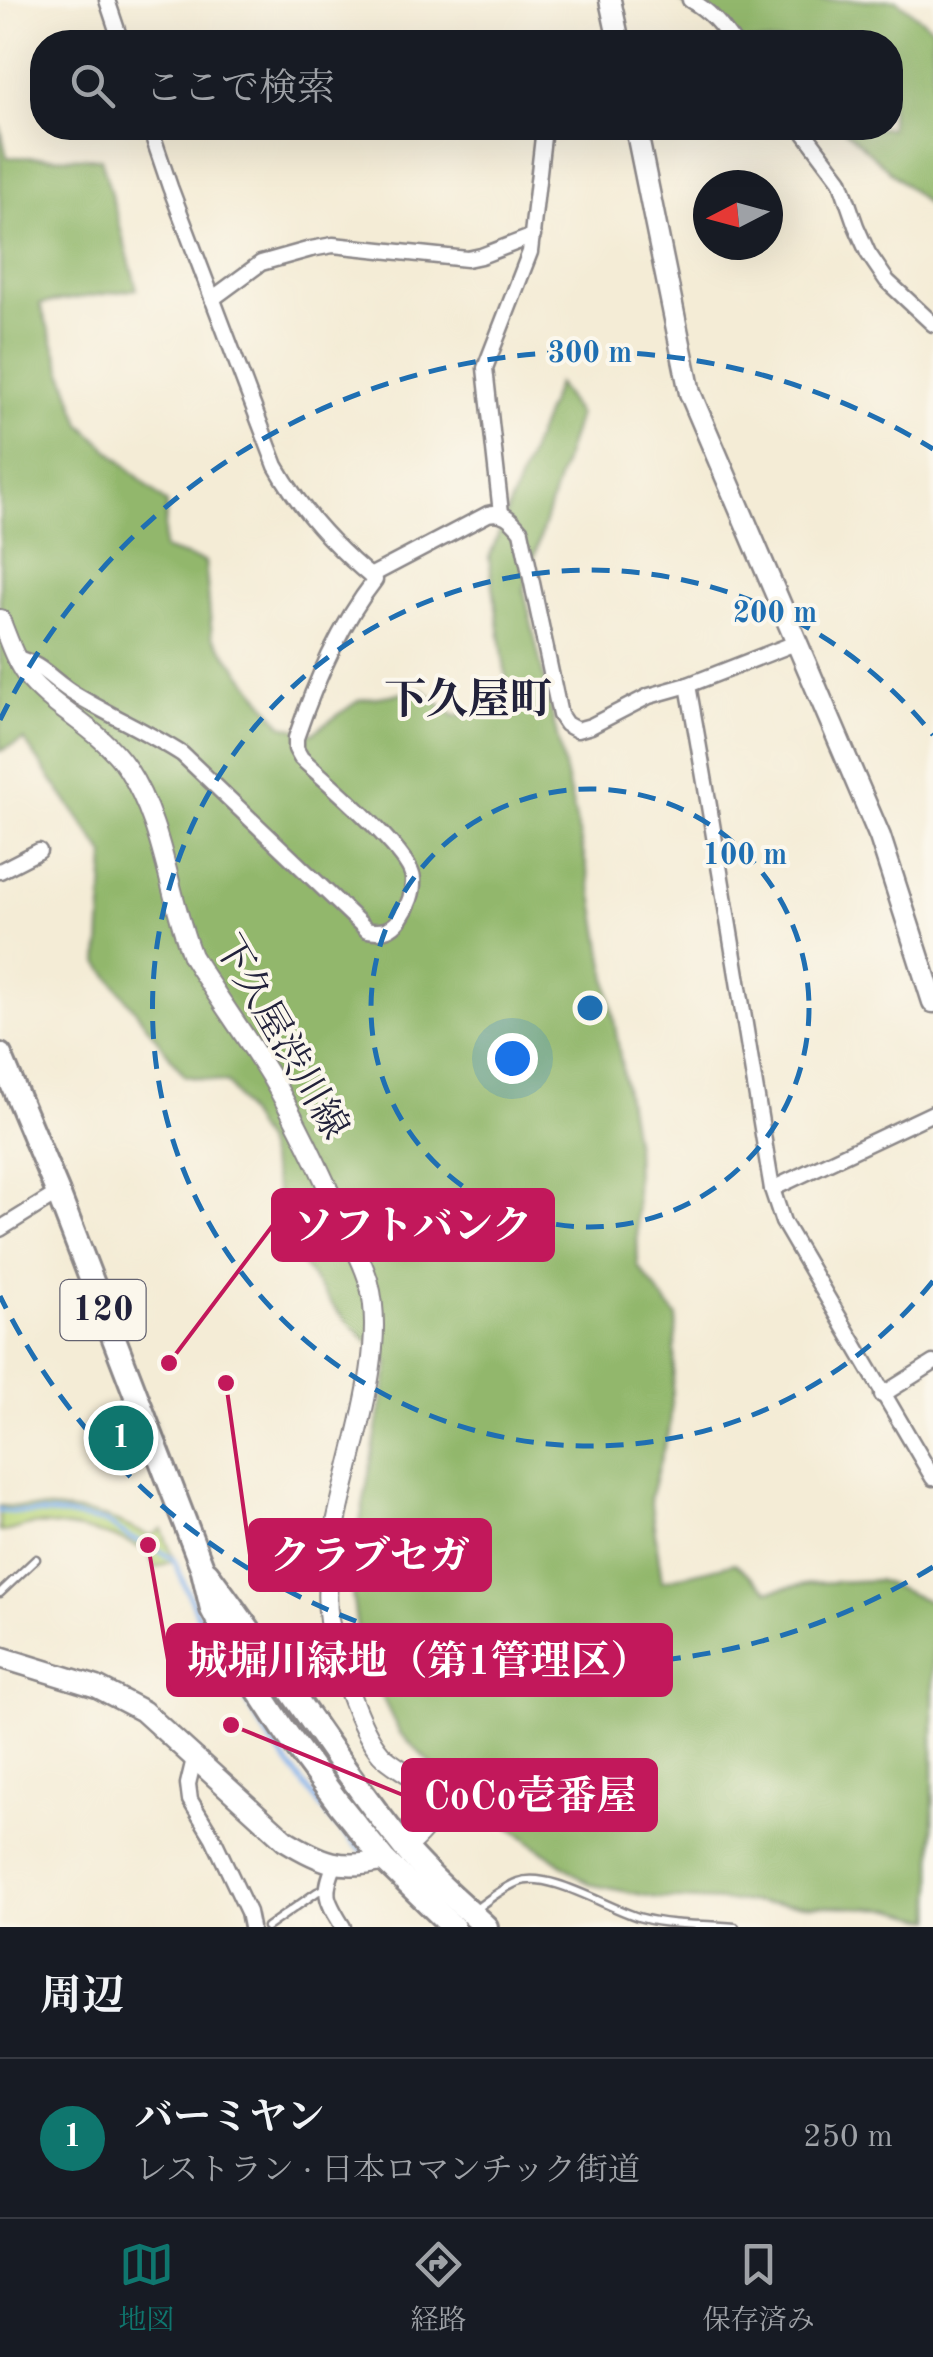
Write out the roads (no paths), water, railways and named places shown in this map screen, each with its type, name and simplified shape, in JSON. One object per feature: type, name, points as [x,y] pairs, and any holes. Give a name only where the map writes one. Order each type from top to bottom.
[{"type":"highway","name":"120","points":[[0,1056],[58,1193],[202,1567],[212,1609],[241,1664],[287,1734],[395,1854],[470,1922]]},
{"type":"main road","points":[[610,0],[616,30]]},
{"type":"main road","points":[[638,140],[690,392],[880,837],[933,1002]]},
{"type":"main road","name":"下久屋渋川線","points":[[0,619],[27,676],[106,742],[127,768],[148,806],[192,956],[290,1112],[368,1278],[374,1304],[373,1352],[335,1524],[326,1591],[335,1644],[371,1740],[382,1756],[425,1787],[434,1806],[427,1828],[395,1854]]},
{"type":"main road","points":[[0,1656],[97,1687],[144,1711],[285,1840],[309,1855],[335,1864],[362,1866],[395,1854]]},
{"type":"street","points":[[107,0],[117,30]]},
{"type":"street","points":[[690,0],[705,8],[725,30]]},
{"type":"street","points":[[16,658],[35,662],[75,695],[182,754],[367,930],[378,932],[398,923],[414,879],[410,866],[396,847],[296,749],[296,738],[324,666],[357,604],[375,580],[340,548],[289,489],[276,466],[154,140]]},
{"type":"street","points":[[501,513],[485,368],[530,252],[543,140]]},
{"type":"street","points":[[810,140],[840,180],[868,252],[887,281],[933,324]]},
{"type":"street","points":[[212,299],[261,264],[311,249],[333,245],[368,247],[467,259],[533,236]]},
{"type":"street","points":[[370,576],[488,514],[501,513],[510,519],[522,532],[560,714],[566,724],[578,730],[650,696],[798,642]]},
{"type":"street","points":[[688,685],[772,1188],[783,1222],[933,1478]]},
{"type":"street","points":[[0,871],[40,851]]},
{"type":"street","points":[[772,1188],[933,1114]]},
{"type":"street","points":[[0,1229],[58,1193]]},
{"type":"street","points":[[882,1395],[933,1362]]},
{"type":"street","points":[[194,1760],[188,1784],[190,1800],[213,1838],[248,1912],[251,1927]]},
{"type":"street","points":[[335,1864],[326,1888],[328,1902],[343,1927]]},
{"type":"lane","points":[[0,1593],[36,1559]]},
{"type":"lane","points":[[470,1922],[521,1880],[534,1880],[552,1882],[640,1918],[735,1927]]},
{"type":"lane","points":[[268,1927],[326,1888]]},
{"type":"waterway","points":[[0,1511],[67,1515],[107,1523],[174,1560],[198,1616],[272,1743],[334,1824],[368,1857]]},
{"type":"place","name":"ソフトバンク","points":[[169,1363]]},
{"type":"place","name":"クラブセガ","points":[[226,1383]]},
{"type":"place","name":"バーミヤン","points":[[121,1438]]},
{"type":"place","name":"城堀川緑地（第1管理区）","points":[[148,1545]]},
{"type":"place","name":"CoCo壱番屋","points":[[231,1725]]},
{"type":"district","name":"下久屋町","points":[[468,702]]}]
